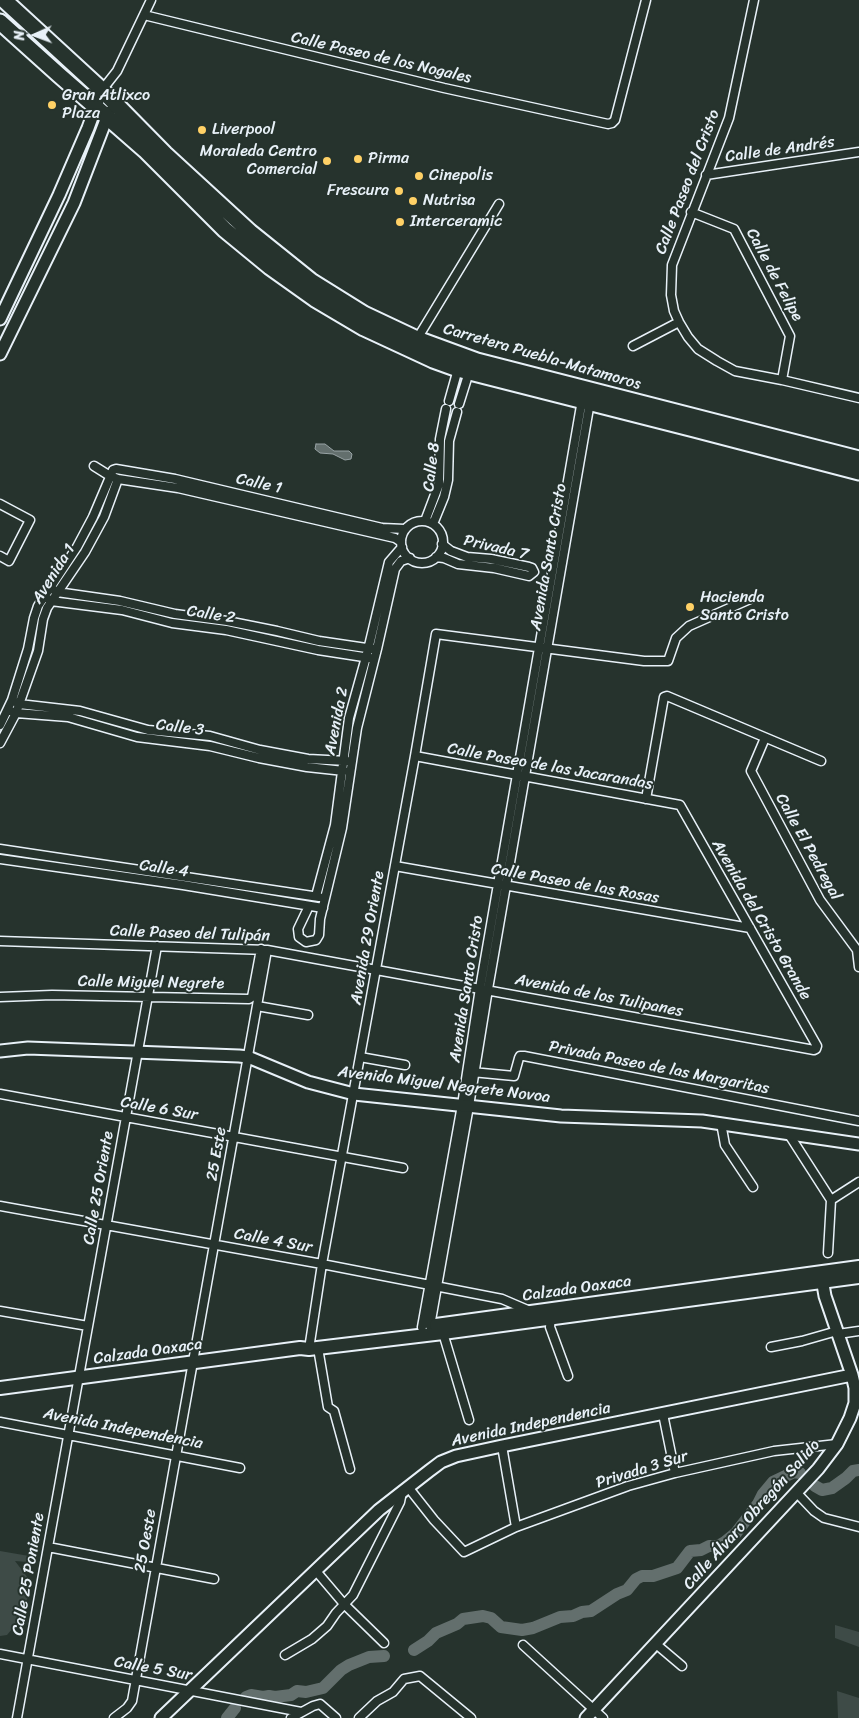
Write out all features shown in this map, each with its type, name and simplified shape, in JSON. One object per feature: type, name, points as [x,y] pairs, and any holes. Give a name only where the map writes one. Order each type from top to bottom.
[{"type":"highway","name":"Carretera Puebla-Matamoros","points":[[4,0],[107,96],[165,154],[250,232],[296,269],[346,304],[417,339],[478,361],[859,459]]},
{"type":"highway","name":"Carretera Puebla-Matamoros","points":[[0,22],[145,150],[211,217],[270,267],[315,299],[364,328],[433,360],[464,370],[859,472]]},
{"type":"main road","points":[[0,319],[59,195],[96,107],[107,96]]},
{"type":"main road","points":[[0,354],[74,204],[108,117],[107,96]]},
{"type":"main road","name":"Avenida Miguel Negrete Novoa","points":[[0,1051],[28,1048],[248,1057],[308,1082],[354,1094],[561,1116],[702,1121],[859,1144]]},
{"type":"main road","name":"Calzada Oaxaca","points":[[0,1388],[309,1347],[443,1333],[531,1316],[821,1277],[859,1267]]},
{"type":"main road","name":"Calzada Oaxaca","points":[[821,1277],[859,1277]]},
{"type":"main road","name":"Calle Álvaro Obregón Salido","points":[[590,1714],[818,1469],[837,1444],[855,1403],[856,1375],[838,1332],[821,1277]]},
{"type":"main road","points":[[506,1315],[510,1309],[509,1302]]},
{"type":"main road","name":"Calzada Oaxaca","points":[[309,1347],[506,1315],[531,1316]]},
{"type":"main road","name":"Avenida Independencia","points":[[161,1718],[379,1510],[428,1470],[449,1459],[502,1446],[856,1375]]},
{"type":"street","points":[[107,96],[113,77],[151,0]]},
{"type":"street","name":"Calle Paseo de los Nogales","points":[[144,15],[454,90],[608,124],[615,120],[646,0]]},
{"type":"street","name":"Calle Paseo del Cristo","points":[[754,0],[729,118],[672,265],[671,295],[674,311],[688,337],[698,349],[735,370],[859,398]]},
{"type":"street","points":[[107,96],[113,77]]},
{"type":"street","name":"Calle de Andrés","points":[[706,175],[859,152]]},
{"type":"street","points":[[417,339],[499,204]]},
{"type":"street","name":"Calle de Felipe","points":[[691,212],[734,229],[790,336],[782,380]]},
{"type":"street","points":[[633,346],[679,322]]},
{"type":"street","name":"Calle 8","points":[[425,521],[439,484],[440,440],[448,405],[464,370]]},
{"type":"street","name":"Calle 8","points":[[433,524],[444,497],[448,480],[449,442],[458,408],[464,370]]},
{"type":"street","name":"Avenida Santo Cristo","points":[[426,1327],[466,1105],[484,988],[586,401]]},
{"type":"street","name":"Calle 1","points":[[94,466],[118,479],[178,488],[395,538],[401,544]]},
{"type":"street","name":"Calle 1","points":[[110,476],[113,470],[116,469],[175,478],[382,528],[405,529]]},
{"type":"street","name":"Avenida 1","points":[[0,743],[16,713],[16,702],[34,618],[49,587],[77,547],[93,518],[110,476]]},
{"type":"street","name":"Avenida 1","points":[[0,725],[8,710],[16,702],[38,650],[43,619],[51,601],[85,552],[104,517],[118,479]]},
{"type":"street","points":[[260,508],[261,499]]},
{"type":"street","points":[[0,504],[30,520],[9,561],[0,556]]},
{"type":"street","points":[[425,521],[433,524],[439,530],[442,537],[440,551],[436,557],[430,561],[416,562],[404,554],[401,544],[405,529],[412,523],[425,521]]},
{"type":"street","name":"Avenida 2","points":[[309,906],[298,929],[298,937],[306,942],[316,940],[319,935],[322,908],[326,898],[348,800],[346,771],[343,761],[349,718],[389,562],[401,544]]},
{"type":"street","name":"Privada 7","points":[[436,557],[458,564],[494,568],[529,576],[534,572],[529,567],[491,559],[467,557],[451,551],[442,544]]},
{"type":"street","name":"Avenida 2","points":[[316,896],[335,825],[346,771],[351,762],[357,728],[395,569],[401,561],[410,558]]},
{"type":"street","name":"Calle 2","points":[[49,587],[57,592],[120,601],[175,614],[227,621],[277,631],[367,653],[375,658]]},
{"type":"street","name":"Calle 2","points":[[44,596],[51,601],[122,610],[172,623],[226,630],[318,650],[367,653],[377,649]]},
{"type":"street","points":[[543,647],[644,661],[668,662],[676,638],[689,626],[750,599]]},
{"type":"street","points":[[226,630],[227,621]]},
{"type":"street","name":"Avenida 29 Oriente","points":[[350,1469],[334,1411],[328,1407],[309,1347],[322,1264],[416,756],[436,634],[543,647]]},
{"type":"street","points":[[646,799],[664,697],[667,696],[821,761]]},
{"type":"street","name":"Calle 3","points":[[16,702],[80,711],[259,758],[307,767],[346,771]]},
{"type":"street","name":"Calle 3","points":[[8,710],[16,713],[68,717],[137,737],[188,739],[210,736],[260,750],[308,759],[351,762]]},
{"type":"street","name":"Calle El Pedregal","points":[[765,738],[751,771],[820,900],[857,950],[859,966]]},
{"type":"street","name":"Calle Paseo de las Jacarandas","points":[[416,756],[680,805]]},
{"type":"street","name":"Avenida del Cristo Grande","points":[[680,805],[817,1046],[816,1049]]},
{"type":"street","name":"Calle 4","points":[[0,849],[316,896]]},
{"type":"street","name":"Calle 4","points":[[0,860],[183,885],[322,908]]},
{"type":"street","points":[[98,873],[99,863]]},
{"type":"street","name":"Calle Paseo de las Rosas","points":[[396,866],[750,928]]},
{"type":"street","points":[[316,896],[326,898]]},
{"type":"street","name":"Calle Paseo del Tulipán","points":[[0,942],[264,949],[376,970]]},
{"type":"street","name":"Calle 25 Oriente","points":[[68,1436],[146,997],[157,946]]},
{"type":"street","name":"Calle Miguel Negrete","points":[[0,997],[52,995],[249,999],[252,997],[264,949]]},
{"type":"street","name":"25 Este","points":[[193,1362],[257,1006],[264,949]]},
{"type":"street","name":"Avenida de los Tulipanes","points":[[376,970],[816,1049]]},
{"type":"street","points":[[257,1006],[308,1016]]},
{"type":"street","points":[[360,1056],[404,1065]]},
{"type":"street","name":"Privada Paseo de las Margaritas","points":[[471,1072],[514,1076],[520,1056],[524,1056],[859,1121]]},
{"type":"street","name":"Calle 6 Sur","points":[[0,1094],[403,1168]]},
{"type":"street","points":[[721,1123],[725,1145],[753,1187]]},
{"type":"street","points":[[788,1133],[830,1200],[828,1253]]},
{"type":"street","points":[[830,1200],[859,1182]]},
{"type":"street","name":"Calle 4 Sur","points":[[0,1206],[322,1264],[502,1299],[531,1316]]},
{"type":"street","points":[[0,1311],[88,1326]]},
{"type":"street","points":[[551,1314],[550,1327],[568,1376]]},
{"type":"street","points":[[771,1347],[838,1332],[859,1331]]},
{"type":"street","points":[[443,1333],[469,1420]]},
{"type":"street","name":"25 Oeste","points":[[114,1718],[127,1708],[132,1701],[193,1362]]},
{"type":"street","points":[[663,1414],[676,1473]]},
{"type":"street","name":"Avenida Independencia","points":[[0,1422],[240,1468]]},
{"type":"street","name":"Calle 25 Poniente","points":[[17,1718],[68,1436]]},
{"type":"street","name":"Privada 3 Sur","points":[[405,1490],[464,1552],[516,1527],[628,1486],[774,1451],[837,1444]]},
{"type":"street","points":[[502,1446],[516,1527]]},
{"type":"street","points":[[285,1655],[312,1639],[327,1626],[353,1595],[405,1490]]},
{"type":"street","points":[[796,1492],[814,1511],[824,1518],[859,1527]]},
{"type":"street","points":[[48,1547],[214,1579]]},
{"type":"street","points":[[316,1571],[344,1604],[384,1643]]},
{"type":"street","points":[[656,1644],[682,1666]]},
{"type":"street","points":[[522,1645],[590,1714],[603,1718]]},
{"type":"street","name":"Calle 5 Sur","points":[[0,1654],[301,1712]]},
{"type":"street","points":[[359,1718],[377,1701],[393,1692],[404,1679],[420,1676],[471,1718]]},
{"type":"street","points":[[291,1718],[320,1704],[336,1718]]},
{"type":"shaded area","points":[[316,444],[325,444],[334,451],[349,451],[352,454],[351,459],[345,460],[333,454],[320,453],[315,449]]},
{"type":"shaded area","points":[[0,1551],[29,1556],[28,1562],[15,1561],[28,1578],[29,1593],[22,1617],[7,1635],[0,1636]]},
{"type":"shaded area","points":[[835,1625],[859,1632],[859,1647],[835,1638]]},
{"type":"shaded area","points":[[837,1691],[859,1698],[859,1718],[838,1718]]},
{"type":"waterway","points":[[815,1486],[822,1490],[832,1488],[853,1471],[859,1470]]},
{"type":"waterway","points":[[414,1650],[436,1633],[457,1624],[463,1619],[483,1616],[491,1618],[501,1627],[522,1630],[533,1628],[560,1617],[591,1611],[617,1594],[627,1590],[636,1579],[642,1576],[653,1576],[677,1568],[690,1551],[701,1550],[709,1546],[718,1546],[725,1542],[736,1533],[773,1482],[794,1472],[800,1473]]},
{"type":"waterway","points":[[246,1697],[251,1695],[275,1697],[291,1695],[297,1691],[306,1692],[323,1688],[341,1670],[349,1665],[369,1657],[384,1656]]},
{"type":"waterway","points":[[227,1718],[235,1708]]},
{"type":"place","name":"Gran Atlixco Plaza","points":[[52,105]]},
{"type":"place","name":"Liverpool","points":[[202,130]]},
{"type":"place","name":"Pirma","points":[[358,159]]},
{"type":"place","name":"Moraleda Centro Comercial","points":[[327,161]]},
{"type":"place","name":"Cinepolis","points":[[419,176]]},
{"type":"place","name":"Frescura","points":[[399,191]]},
{"type":"place","name":"Nutrisa","points":[[413,201]]},
{"type":"place","name":"Interceramic","points":[[400,222]]},
{"type":"place","name":"Hacienda Santo Cristo","points":[[690,607]]}]
